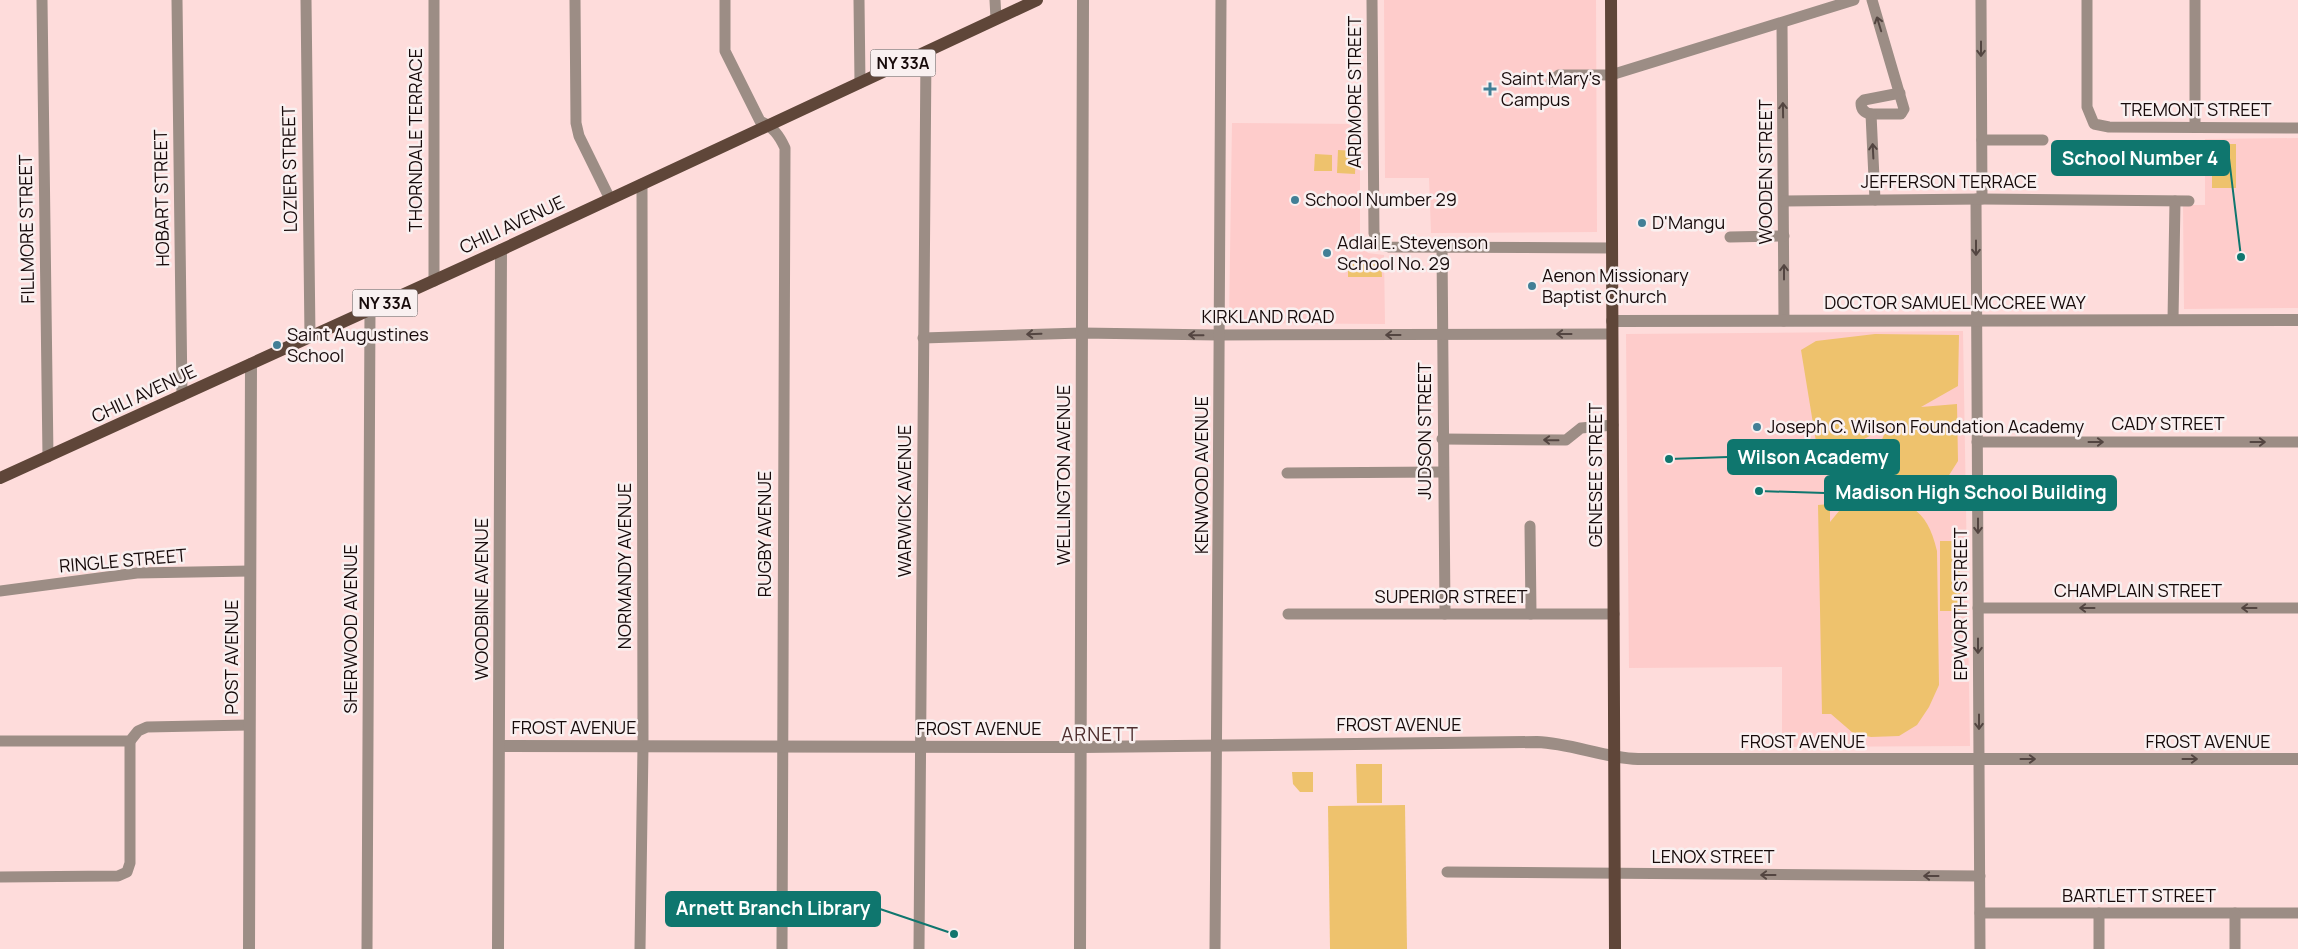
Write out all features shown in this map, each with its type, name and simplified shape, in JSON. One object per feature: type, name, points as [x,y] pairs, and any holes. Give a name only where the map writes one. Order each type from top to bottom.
[{"type":"main road","name":"CHILI AVENUE","points":[[0,478],[434,281],[1037,0]]},
{"type":"main road","name":"GENESEE STREET","points":[[1611,0],[1615,949]]},
{"type":"street","name":"FILLMORE STREET","points":[[42,0],[48,457]]},
{"type":"street","name":"HOBART STREET","points":[[176,0],[182,396]]},
{"type":"street","name":"LOZIER STREET","points":[[306,0],[310,338]]},
{"type":"street","name":"THORNDALE TERRACE","points":[[434,0],[434,281]]},
{"type":"street","points":[[575,0],[576,123],[579,136],[610,199]]},
{"type":"street","name":"RUGBY AVENUE","points":[[725,0],[725,51],[760,120],[769,124],[779,135],[785,148],[782,949]]},
{"type":"street","points":[[859,0],[860,83]]},
{"type":"street","points":[[996,0],[996,20]]},
{"type":"street","name":"WELLINGTON AVENUE","points":[[1080,949],[1083,0]]},
{"type":"street","name":"KENWOOD AVENUE","points":[[1216,949],[1221,0]]},
{"type":"street","name":"ARDMORE STREET","points":[[1372,0],[1374,234],[1378,244],[1389,248],[1442,247]]},
{"type":"street","points":[[1550,82],[1559,75],[1611,75],[1782,23],[1836,3],[1854,0]]},
{"type":"street","points":[[1872,0],[1900,93],[1904,112],[1867,114],[1861,108],[1861,103],[1864,100],[1900,93]]},
{"type":"street","name":"EPWORTH STREET","points":[[1980,949],[1976,321],[1982,140],[1981,0]]},
{"type":"street","name":"TREMONT STREET","points":[[2087,0],[2087,107],[2094,124],[2109,127],[2298,128]]},
{"type":"street","points":[[2195,0],[2195,127]]},
{"type":"street","name":"WOODEN STREET","points":[[1782,23],[1784,321]]},
{"type":"street","name":"WARWICK AVENUE","points":[[919,949],[926,52]]},
{"type":"street","points":[[1871,114],[1875,200]]},
{"type":"street","points":[[1982,140],[2043,140]]},
{"type":"street","name":"NORMANDY AVENUE","points":[[640,949],[643,746],[642,184]]},
{"type":"street","name":"JEFFERSON TERRACE","points":[[1784,201],[1979,199],[2189,201]]},
{"type":"street","points":[[2173,320],[2175,201]]},
{"type":"street","points":[[1730,237],[1784,236]]},
{"type":"street","points":[[1442,247],[1612,248]]},
{"type":"street","name":"JUDSON STREET","points":[[1442,247],[1442,472],[1445,614]]},
{"type":"street","name":"WOODBINE AVENUE","points":[[498,949],[501,250]]},
{"type":"street","name":"SHERWOOD AVENUE","points":[[367,949],[370,310]]},
{"type":"street","name":"DOCTOR SAMUEL MCCREE WAY","points":[[1612,328],[1784,321],[2298,320]]},
{"type":"street","name":"KIRKLAND ROAD","points":[[923,338],[1081,333],[1218,335],[1442,334],[1612,328]]},
{"type":"street","name":"POST AVENUE","points":[[249,949],[251,364]]},
{"type":"street","points":[[1442,439],[1566,440],[1581,428],[1613,424]]},
{"type":"street","name":"CADY STREET","points":[[1977,442],[2298,442]]},
{"type":"street","points":[[1287,473],[1442,472]]},
{"type":"street","points":[[1530,526],[1531,614]]},
{"type":"street","name":"RINGLE STREET","points":[[0,591],[137,573],[250,571]]},
{"type":"street","name":"CHAMPLAIN STREET","points":[[1978,608],[2298,608]]},
{"type":"street","name":"SUPERIOR STREET","points":[[1288,614],[1614,614]]},
{"type":"street","points":[[0,877],[118,876],[127,872],[130,863],[130,741],[138,731],[147,727],[250,725]]},
{"type":"street","points":[[0,741],[130,741]]},
{"type":"street","name":"FROST AVENUE","points":[[499,746],[1082,747],[1218,744],[1537,742],[1559,744],[1614,756],[1638,759],[2298,760]]},
{"type":"street","name":"LENOX STREET","points":[[1446,872],[1980,876]]},
{"type":"street","name":"BARTLETT STREET","points":[[1980,913],[2298,914]]},
{"type":"street","points":[[2099,913],[2099,949]]},
{"type":"street","points":[[2235,913],[2235,949]]},
{"type":"shaded area","name":"Saint Mary's Campus","points":[[1384,0],[1596,0],[1597,232],[1431,233],[1429,178],[1385,178]]},
{"type":"shaded area","name":"School Number 29","points":[[1232,123],[1360,124],[1360,244],[1368,253],[1384,255],[1385,324],[1229,323]]},
{"type":"shaded area","points":[[2298,138],[2298,308],[2184,309],[2183,205],[2205,205],[2205,139]]},
{"type":"shaded area","points":[[2212,144],[2236,144],[2236,188],[2212,188]]},
{"type":"shaded area","points":[[1338,150],[1356,151],[1355,174],[1337,173]]},
{"type":"shaded area","points":[[1315,154],[1332,155],[1332,171],[1314,171]]},
{"type":"shaded area","points":[[1348,260],[1381,260],[1382,277],[1348,277]]},
{"type":"shaded area","points":[[1963,331],[1970,746],[1782,747],[1782,667],[1629,668],[1626,334]]},
{"type":"shaded area","points":[[1875,334],[1959,335],[1958,386],[1921,407],[1957,404],[1958,461],[1946,480],[1880,481],[1879,446],[1888,426],[1844,450],[1818,454],[1801,350],[1816,341]]},
{"type":"shaded area","points":[[1876,496],[1900,502],[1910,506],[1917,512],[1929,527],[1937,551],[1939,685],[1929,707],[1917,725],[1899,736],[1871,737],[1853,733],[1831,714],[1822,714],[1818,505],[1830,504],[1830,522],[1844,505]]},
{"type":"shaded area","points":[[1940,541],[1960,541],[1960,611],[1940,611]]},
{"type":"shaded area","points":[[1356,764],[1382,764],[1382,803],[1357,803]]},
{"type":"shaded area","points":[[1292,772],[1313,772],[1313,792],[1300,792],[1293,784]]},
{"type":"shaded area","points":[[1405,805],[1407,949],[1330,949],[1328,806]]},
{"type":"place","name":"Saint Mary's Campus","points":[[1490,89]]},
{"type":"place","name":"School Number 29","points":[[1295,200]]},
{"type":"place","name":"D'Mangu","points":[[1642,223]]},
{"type":"place","name":"Adlai E. Stevenson School No. 29","points":[[1327,253]]},
{"type":"place","name":"School Number 4","points":[[2241,257]]},
{"type":"place","name":"Aenon Missionary Baptist Church","points":[[1532,286]]},
{"type":"place","name":"Saint Augustines School","points":[[277,345]]},
{"type":"place","name":"Joseph C. Wilson Foundation Academy","points":[[1757,427]]},
{"type":"place","name":"Wilson Academy","points":[[1669,459]]},
{"type":"place","name":"Madison High School Building","points":[[1759,491]]},
{"type":"place","name":"Arnett Branch Library","points":[[954,934]]},
{"type":"district","name":"ARNETT","points":[[1100,734]]}]
